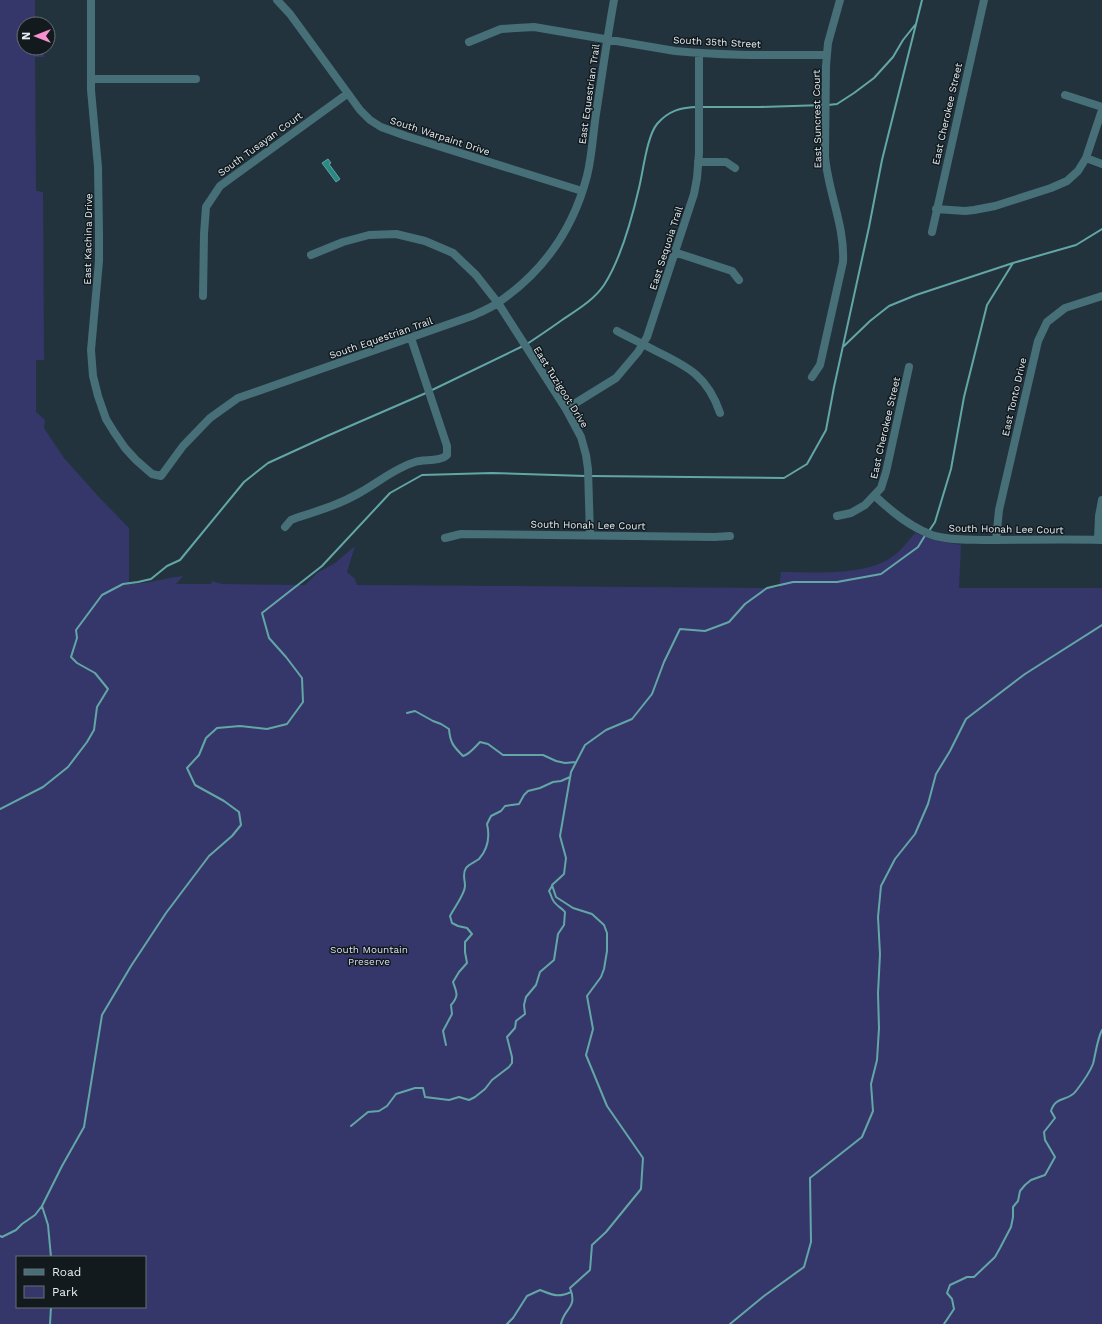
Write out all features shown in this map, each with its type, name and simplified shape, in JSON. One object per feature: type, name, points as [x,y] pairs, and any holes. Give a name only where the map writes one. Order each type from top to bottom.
[{"type":"street","name":"East Kachina Drive","points":[[91,0],[91,79],[98,167],[99,226],[99,261],[92,350],[93,376],[106,419],[114,432],[125,448],[136,460],[152,474],[161,476]]},
{"type":"street","name":"South Warpaint Drive","points":[[277,0],[303,31],[347,94],[370,120],[381,127],[394,133],[582,191]]},
{"type":"street","name":"East Equestrian Trail","points":[[582,191],[587,176],[614,0]]},
{"type":"street","name":"East Suncrest Court","points":[[812,377],[820,365],[843,262],[844,251],[826,168],[825,112],[828,43],[840,0]]},
{"type":"street","name":"East Cherokee Street","points":[[932,232],[984,0]]},
{"type":"street","name":"South 35th Street","points":[[469,42],[501,29],[534,27],[675,51],[729,55],[827,55]]},
{"type":"street","name":"East Sequoia Trail","points":[[566,409],[616,378],[638,352],[647,337],[698,178],[698,53]]},
{"type":"street","points":[[91,79],[196,79]]},
{"type":"street","name":"South Tusayan Court","points":[[203,296],[206,207],[220,186],[347,94]]},
{"type":"street","points":[[1065,95],[1102,107]]},
{"type":"street","points":[[936,209],[965,211],[995,206],[1051,188],[1067,181],[1078,171],[1086,158],[1102,110]]},
{"type":"street","points":[[1086,158],[1102,164]]},
{"type":"street","points":[[698,162],[726,162],[735,168]]},
{"type":"street","name":"South Equestrian Trail","points":[[161,476],[183,446],[210,418],[238,398],[472,316],[498,303],[524,283],[545,262],[559,243],[577,208],[582,191]]},
{"type":"street","name":"East Tuzigoot Drive","points":[[311,255],[343,242],[368,235],[396,234],[425,241],[453,253],[476,275],[498,303],[526,349],[566,409],[581,437],[588,469],[590,535]]},
{"type":"street","points":[[674,252],[732,271],[740,280]]},
{"type":"street","name":"East Tonto Drive","points":[[996,540],[999,510],[1038,341],[1047,322],[1065,308],[1102,296]]},
{"type":"street","points":[[617,331],[689,368],[711,391],[720,413]]},
{"type":"street","points":[[285,527],[291,520],[336,505],[348,499],[402,467],[416,461],[446,457],[448,452],[447,446],[411,338]]},
{"type":"street","name":"East Cherokee Street","points":[[837,516],[851,513],[865,505],[881,488],[886,472],[909,368]]},
{"type":"street","name":"South Honah Lee Court","points":[[875,496],[893,512],[913,526],[934,535],[955,539],[1100,540]]},
{"type":"street","points":[[1100,540],[1098,516],[1102,500]]},
{"type":"street","name":"South Honah Lee Court","points":[[445,538],[460,534],[730,536]]},
{"type":"green space","name":"South Mountain Preserve","points":[[0,0],[35,0],[35,16],[16,16],[16,56],[44,56],[35,57],[36,191],[43,192],[44,360],[36,360],[36,412],[45,420],[44,428],[64,458],[129,528],[129,584],[183,576],[176,584],[211,584],[212,581],[222,584],[305,585],[317,573],[335,563],[355,546],[347,572],[355,579],[357,585],[779,588],[781,572],[841,572],[871,567],[899,552],[915,533],[937,541],[961,545],[959,588],[1102,588],[1102,1324],[0,1324]]},
{"type":"shaded area","points":[[328,159],[331,163],[329,164],[340,179],[336,182],[322,163]]},
{"type":"waterway","points":[[590,476],[784,478],[807,464],[826,430],[882,160],[922,0]]},
{"type":"waterway","points":[[828,105],[837,104],[874,78],[893,57],[903,40],[915,25]]},
{"type":"waterway","points":[[702,107],[824,105]]},
{"type":"waterway","points":[[527,344],[585,304],[604,285],[621,251],[641,181],[648,145],[657,124],[670,113],[680,109],[698,107]]},
{"type":"waterway","points":[[844,346],[870,321],[889,306],[916,295],[1013,263],[1076,245],[1102,229]]},
{"type":"waterway","points":[[929,531],[935,522],[951,469],[964,397],[987,305],[1013,263]]},
{"type":"waterway","points":[[430,391],[523,346]]},
{"type":"waterway","points":[[0,809],[43,787],[68,767],[94,730],[97,707],[108,689],[95,673],[77,663],[71,657],[77,638],[76,630],[102,595],[123,584],[151,579],[167,566],[180,560],[244,482],[268,463],[426,393]]},
{"type":"waterway","points":[[51,1256],[48,1225],[42,1206],[84,1127],[102,1015],[131,966],[166,913],[209,856],[232,836],[241,825],[239,812],[224,801],[195,785],[187,768],[199,755],[206,738],[217,728],[240,726],[267,729],[287,724],[303,702],[302,678],[269,638],[262,613],[322,566],[390,493],[422,475],[492,473],[585,476]]},
{"type":"waterway","points":[[561,1324],[571,1304],[572,1295],[570,1288],[590,1270],[592,1245],[606,1232],[641,1189],[643,1158],[607,1106],[586,1055],[593,1029],[587,996],[601,977],[604,969],[607,951],[607,933],[604,925],[592,914],[573,908],[556,897],[552,885],[564,874],[566,858],[560,836],[571,772],[585,745],[606,730],[632,719],[652,694],[664,662],[680,629],[705,631],[729,622],[745,604],[767,588],[793,582],[837,582],[881,574],[918,547],[926,534]]},
{"type":"waterway","points":[[730,1324],[764,1296],[804,1267],[811,1242],[810,1178],[862,1137],[873,1111],[871,1084],[877,1060],[879,1028],[878,993],[880,954],[878,917],[881,886],[895,859],[915,834],[928,804],[936,774],[950,751],[966,719],[1025,674],[1102,625]]},
{"type":"waterway","points":[[407,713],[415,711],[449,729],[450,738],[453,744],[463,756],[470,752],[480,742],[488,744],[503,755],[543,755],[565,763],[576,762]]},
{"type":"waterway","points":[[446,1045],[443,1031],[452,1014],[451,1005],[456,997],[456,989],[453,982],[467,963],[465,942],[472,934],[467,928],[452,923],[450,916],[465,889],[465,870],[469,865],[479,859],[486,847],[488,838],[487,824],[491,816],[501,811],[505,806],[519,804],[528,791],[570,777]]},
{"type":"waterway","points":[[351,1126],[368,1112],[379,1111],[387,1106],[396,1094],[415,1088],[423,1088],[425,1097],[449,1100],[459,1097],[469,1100],[485,1089],[492,1080],[509,1067],[512,1063],[512,1057],[507,1037],[515,1028],[516,1021],[525,1014],[524,1005],[526,997],[536,985],[540,972],[554,960],[558,934],[564,925],[565,912],[552,899],[549,891],[552,886]]},
{"type":"waterway","points":[[944,1324],[954,1309],[952,1299],[947,1293],[950,1285],[967,1277],[974,1277],[995,1257],[1011,1227],[1013,1207],[1018,1201],[1020,1191],[1031,1180],[1045,1175],[1055,1157],[1045,1140],[1044,1132],[1055,1118],[1051,1111],[1056,1103],[1073,1094],[1086,1078],[1093,1064],[1102,1030]]},
{"type":"waterway","points":[[0,1236],[2,1237],[16,1230],[35,1215],[42,1206]]},
{"type":"waterway","points":[[507,1324],[513,1318],[527,1296],[540,1290],[556,1295],[571,1292]]},
{"type":"waterway","points":[[50,1324],[51,1308]]}]
